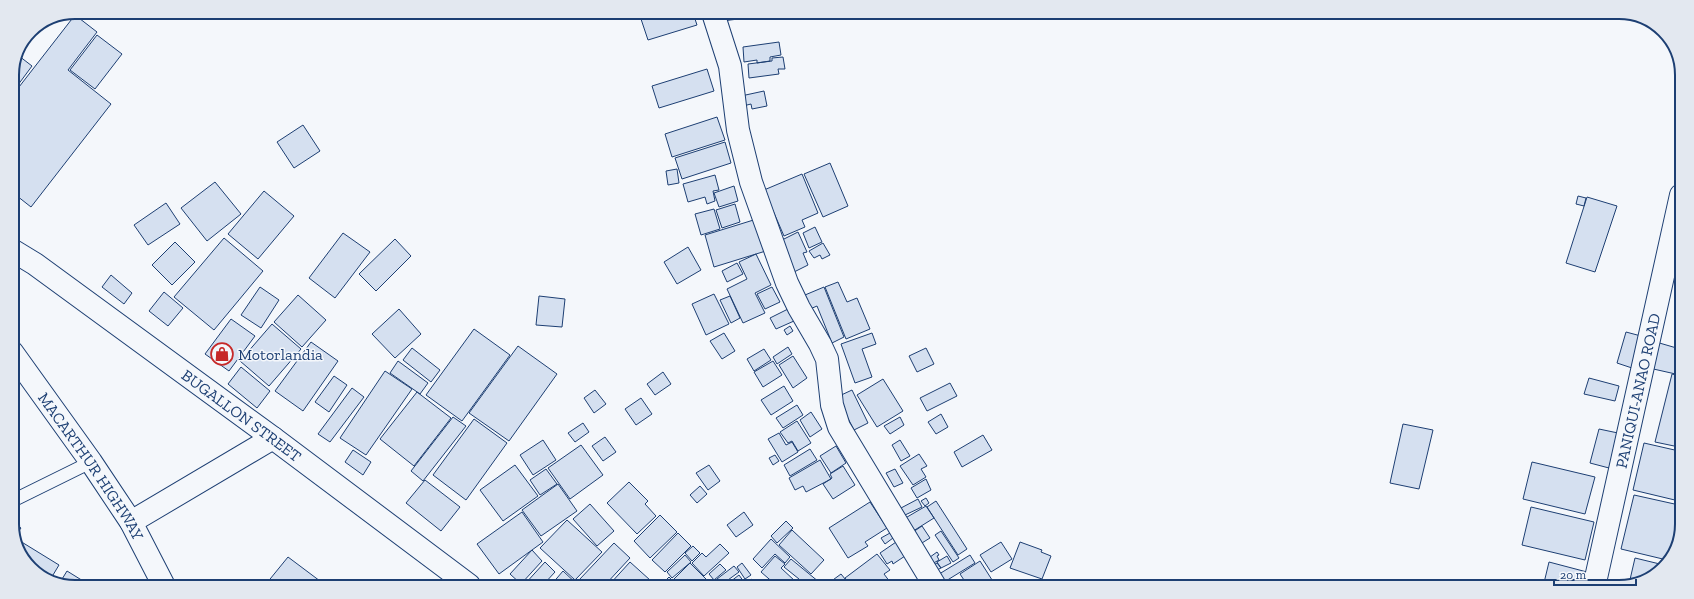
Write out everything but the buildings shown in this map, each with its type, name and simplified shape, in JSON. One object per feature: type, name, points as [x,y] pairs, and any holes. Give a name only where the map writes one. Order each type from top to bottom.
[{"type":"main road","points":[[715,19],[730,66],[738,130],[750,182],[787,283],[827,359],[832,405],[839,427],[931,580]]},
{"type":"main road","name":"PANIQUI-ANAO ROAD","points":[[1596,580],[1675,222]]},
{"type":"main road","name":"BUGALLON STREET","points":[[19,254],[273,438],[462,580]]},
{"type":"main road","name":"MACARTHUR HIGHWAY","points":[[19,362],[91,462],[131,522],[161,580]]},
{"type":"main road","points":[[131,522],[273,438]]},
{"type":"lane","points":[[19,498],[91,462]]},
{"type":"place","name":"Motorlandia","points":[[222,354]]}]
